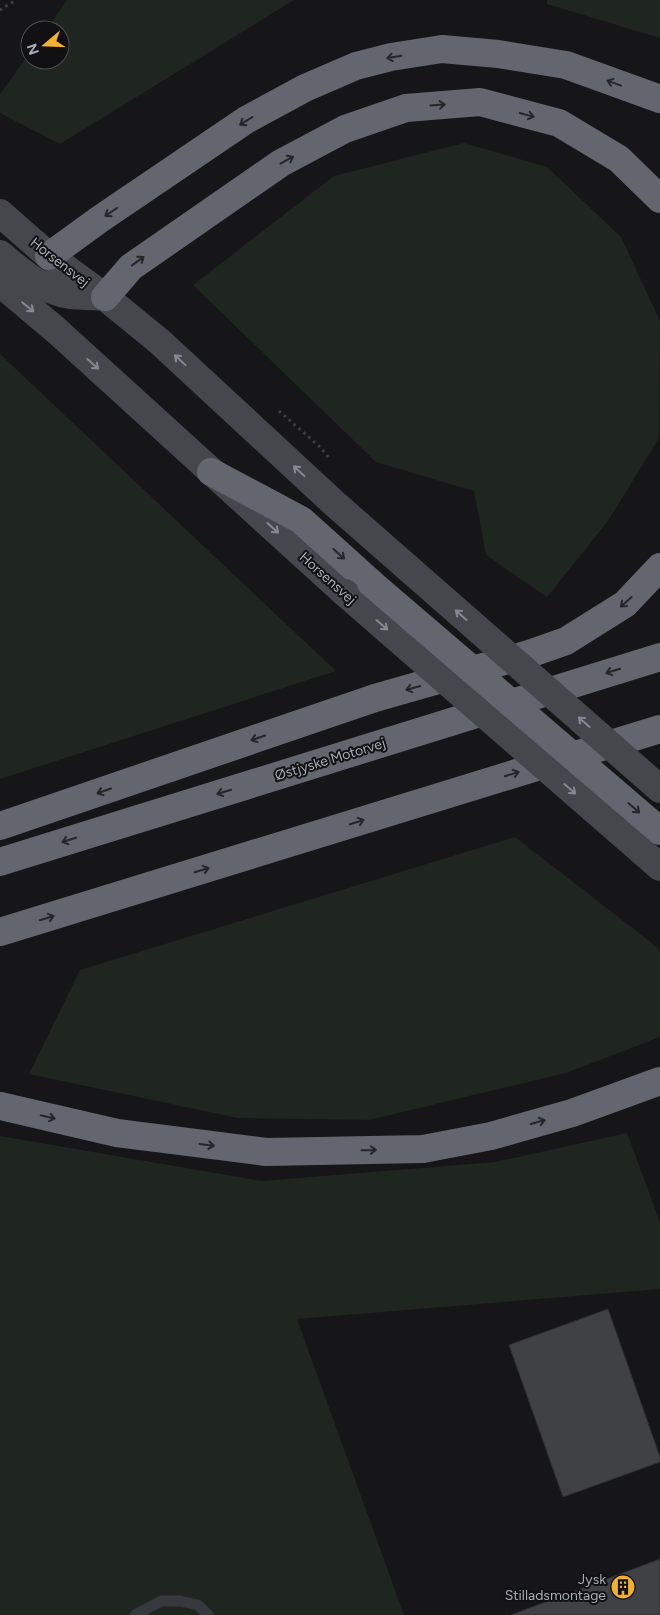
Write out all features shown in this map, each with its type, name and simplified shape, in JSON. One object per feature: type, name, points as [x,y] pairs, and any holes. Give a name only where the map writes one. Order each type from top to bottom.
[{"type":"highway","points":[[49,256],[246,120],[305,88],[356,66],[391,57],[442,50],[498,54],[566,65],[660,100]]},
{"type":"highway","points":[[105,297],[131,267],[281,163],[345,129],[406,108],[480,102],[559,123],[619,159],[660,199]]},
{"type":"highway","points":[[211,472],[301,520],[371,583],[660,831]]},
{"type":"highway","points":[[0,826],[375,698],[529,654],[566,641],[625,604],[660,567]]},
{"type":"highway","name":"Østjyske Motorvej","points":[[0,862],[660,657]]},
{"type":"highway","points":[[0,932],[660,729]]},
{"type":"highway","points":[[624,1093],[660,1071]]},
{"type":"highway","points":[[0,1106],[117,1133],[266,1152],[423,1149],[491,1136],[572,1113],[660,1080]]},
{"type":"main road","name":"Horsensvej","points":[[0,213],[49,256],[105,297],[160,342],[335,504],[660,789]]},
{"type":"main road","points":[[0,254],[27,276],[48,288],[69,295],[105,297]]},
{"type":"main road","points":[[49,256],[48,288],[57,331]]},
{"type":"main road","name":"Horsensvej","points":[[0,283],[57,331],[345,593],[652,860]]},
{"type":"lane","points":[[135,1615],[161,1601],[180,1601],[198,1605],[208,1615]]},
{"type":"path","points":[[0,10],[16,0]]},
{"type":"shaded area","points":[[67,0],[294,0],[60,144],[0,113],[0,94],[20,66],[20,70],[70,70],[70,20],[53,20]]},
{"type":"shaded area","points":[[547,0],[660,0],[660,38],[547,4]]},
{"type":"shaded area","points":[[464,143],[547,167],[621,237],[660,321],[659,438],[608,521],[547,597],[486,555],[474,491],[376,462],[193,285],[334,176]]},
{"type":"shaded area","points":[[0,354],[336,671],[0,779]]},
{"type":"shaded area","points":[[515,837],[660,951],[660,1037],[566,1073],[369,1120],[238,1118],[29,1074],[80,970]]},
{"type":"shaded area","points":[[627,1133],[660,1222],[660,1289],[297,1319],[404,1615],[0,1615],[0,1136],[262,1181],[495,1162]]},
{"type":"building","points":[[608,1309],[660,1457],[660,1462],[563,1497],[509,1345]]},
{"type":"building","name":"Jysk Stilladsmontage","points":[[660,1559],[660,1615],[511,1615]]},
{"type":"place","name":"Jysk Stilladsmontage","points":[[623,1587]]}]
